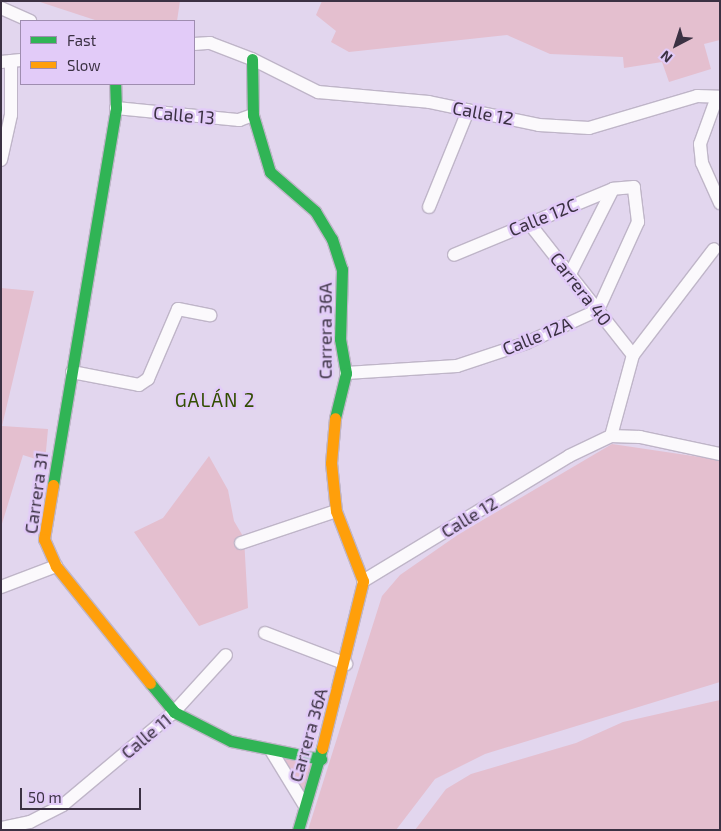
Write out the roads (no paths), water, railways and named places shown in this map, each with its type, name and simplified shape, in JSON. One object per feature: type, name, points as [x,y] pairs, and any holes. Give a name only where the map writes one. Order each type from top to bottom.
[{"type":"street","points":[[1,8],[28,20]]},
{"type":"street","name":"Calle 12","points":[[195,44],[210,43],[252,58],[318,92],[429,102],[539,125],[589,128],[697,96],[718,97]]},
{"type":"street","name":"Carrera 36A","points":[[252,58],[253,115],[270,172],[315,211],[332,239],[342,269],[340,339],[346,373],[332,430],[336,511],[363,581],[346,664],[298,830]]},
{"type":"street","points":[[1,160],[3,141],[10,115],[11,61]]},
{"type":"street","name":"Carrera 31","points":[[115,85],[116,108],[44,539],[56,566],[174,712],[231,741],[272,752],[320,759]]},
{"type":"street","points":[[718,97],[700,144],[702,163],[720,203]]},
{"type":"street","name":"Calle 13","points":[[116,108],[239,120],[253,115]]},
{"type":"street","points":[[429,207],[468,111]]},
{"type":"street","name":"Calle 12C","points":[[454,254],[613,189],[634,187],[638,222],[598,310]]},
{"type":"street","points":[[570,274],[613,189]]},
{"type":"street","name":"Carrera 40","points":[[528,223],[633,355]]},
{"type":"street","points":[[611,436],[633,355],[714,249]]},
{"type":"street","points":[[72,372],[139,385],[148,379],[178,309],[210,315]]},
{"type":"street","name":"Calle 12A","points":[[346,373],[457,366],[526,343],[598,310]]},
{"type":"street","name":"Calle 12","points":[[363,581],[569,456],[611,436],[640,437],[720,454]]},
{"type":"street","points":[[242,543],[336,511]]},
{"type":"street","points":[[1,586],[56,566]]},
{"type":"street","points":[[265,633],[346,664]]},
{"type":"street","name":"Calle 11","points":[[1,828],[30,822],[63,805],[174,712],[226,655]]},
{"type":"street","points":[[272,752],[305,806]]},
{"type":"district","name":"GALÁN 2","points":[[215,400]]}]
